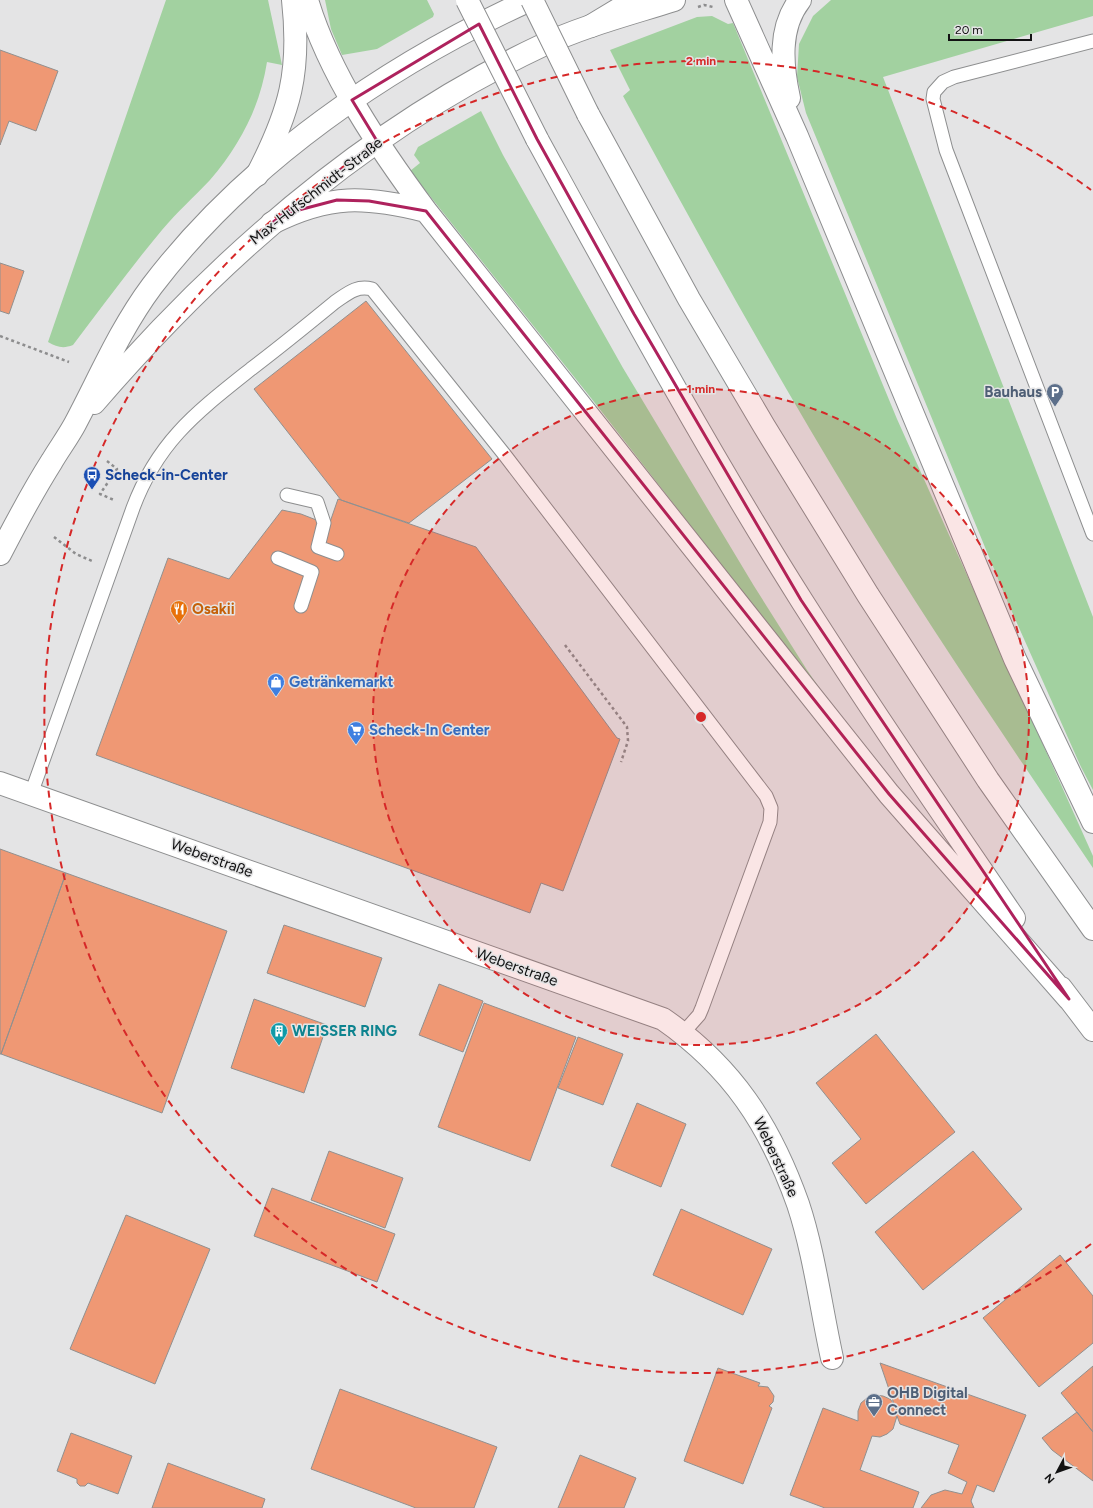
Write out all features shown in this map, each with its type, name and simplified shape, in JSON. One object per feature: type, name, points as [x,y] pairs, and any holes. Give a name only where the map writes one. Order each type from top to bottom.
[{"type":"main road","points":[[257,175],[279,128],[292,91],[296,52],[293,0]]},
{"type":"main road","points":[[307,0],[331,60],[352,100],[376,142],[426,211],[889,794],[1069,999]]},
{"type":"main road","points":[[467,0],[536,139],[722,467],[802,600],[927,791],[1069,999],[1093,1030]]},
{"type":"main road","points":[[531,0],[588,114],[689,299],[764,426],[868,595],[988,780],[1093,929]]},
{"type":"main road","name":"Max-Hufschmidt-Straße","points":[[0,554],[27,504],[75,425],[114,345],[132,314],[152,286],[188,243],[257,175],[352,100],[447,41],[531,0]]},
{"type":"main road","points":[[591,26],[634,0]]},
{"type":"main road","name":"Max-Hufschmidt-Straße","points":[[75,425],[115,379],[187,304],[272,223],[343,166],[376,142],[452,93],[543,45],[591,26],[674,0]]},
{"type":"main road","points":[[736,0],[797,136],[1015,659],[1093,822]]},
{"type":"main road","points":[[797,136],[784,76],[783,55],[786,31],[800,0]]},
{"type":"main road","points":[[272,223],[295,211],[337,200],[369,201],[426,211]]},
{"type":"main road","name":"Weberstraße","points":[[1,782],[30,794],[663,1019],[683,1033],[725,1072],[755,1113],[783,1166],[798,1205],[807,1238],[832,1358]]},
{"type":"lane","points":[[1093,41],[949,80],[934,92],[933,99],[946,150],[1093,534]]},
{"type":"lane","points":[[30,794],[133,508],[146,477],[154,464],[173,437],[197,412],[335,302],[360,287],[372,289],[506,457],[766,796],[771,808],[770,822],[702,1008],[699,1015],[683,1033]]},
{"type":"lane","points":[[287,494],[317,502],[324,523],[318,547],[337,554]]},
{"type":"lane","points":[[278,558],[312,572],[301,606]]},
{"type":"path","points":[[0,336],[69,362]]},
{"type":"path","points":[[107,461],[117,468],[100,494],[133,508]]},
{"type":"path","points":[[54,537],[76,554],[111,569]]},
{"type":"path","points":[[565,646],[627,727],[628,741],[622,762]]},
{"type":"highlighted area","points":[[479,24],[537,139],[634,314],[801,600],[1069,999],[889,794],[426,211],[369,201],[337,200],[295,211],[272,223],[377,141],[352,100]]},
{"type":"green space","points":[[166,0],[268,0],[282,65],[267,62],[264,79],[254,110],[231,153],[221,167],[162,230],[73,345],[66,347],[57,346],[48,342]]},
{"type":"green space","points":[[325,0],[427,0],[434,14],[433,17],[377,49],[342,55],[331,29]]},
{"type":"green space","points":[[831,0],[1093,0],[1093,16],[883,77],[1093,617],[1093,790],[1081,767],[1008,603],[806,113],[797,77],[799,44],[813,16]]},
{"type":"green space","points":[[712,16],[728,24],[733,23],[897,419],[1093,856],[1093,868],[993,720],[892,565],[773,366],[697,232],[623,96],[630,90],[610,50],[697,17]]},
{"type":"green space","points":[[481,111],[503,155],[623,368],[754,586],[807,670],[836,712],[591,398],[410,171],[420,163],[414,155],[418,147]]},
{"type":"building","points":[[0,50],[58,71],[36,131],[9,121],[0,145]]},
{"type":"building","points":[[0,263],[24,271],[9,314],[0,311]]},
{"type":"building","points":[[366,301],[492,459],[409,523],[341,500],[254,389]]},
{"type":"building","points":[[338,499],[476,547],[617,738],[620,739],[563,891],[541,883],[530,913],[96,755],[168,558],[229,579],[282,510],[301,514],[329,525]]},
{"type":"building","points":[[0,849],[66,873],[1,1054],[0,1054]]},
{"type":"building","points":[[66,873],[227,931],[162,1113],[1,1054]]},
{"type":"building","name":"WEISSER RING","points":[[284,925],[382,958],[365,1007],[267,973]]},
{"type":"building","points":[[439,984],[483,1001],[463,1052],[419,1035]]},
{"type":"building","name":"WEISSER RING","points":[[254,999],[327,1025],[304,1093],[231,1068]]},
{"type":"building","points":[[484,1003],[576,1037],[530,1161],[438,1127]]},
{"type":"building","points":[[876,1034],[955,1132],[866,1204],[832,1163],[861,1139],[816,1083]]},
{"type":"building","points":[[578,1037],[623,1054],[603,1105],[558,1088]]},
{"type":"building","points":[[637,1103],[686,1124],[661,1187],[611,1166]]},
{"type":"building","points":[[329,1151],[403,1178],[385,1228],[311,1200]]},
{"type":"building","points":[[973,1151],[1022,1209],[923,1290],[875,1232]]},
{"type":"building","points":[[272,1188],[395,1234],[377,1282],[254,1236]]},
{"type":"building","points":[[681,1209],[772,1249],[743,1315],[653,1275]]},
{"type":"building","points":[[126,1215],[210,1249],[155,1384],[70,1349]]},
{"type":"building","points":[[1060,1255],[1093,1296],[1093,1343],[1039,1387],[983,1318]]},
{"type":"building","points":[[880,1363],[1026,1415],[994,1492],[977,1485],[971,1501],[974,1508],[921,1508],[931,1495],[945,1490],[962,1494],[967,1482],[948,1473],[959,1445],[900,1424],[897,1416],[893,1429],[887,1434],[880,1437],[872,1436],[860,1470],[919,1492],[913,1508],[825,1508],[790,1495],[823,1408],[858,1421],[858,1411],[861,1403],[867,1398],[874,1395],[883,1396],[890,1399],[894,1404]]},
{"type":"building","points":[[1093,1366],[1093,1432],[1061,1393]]},
{"type":"building","points":[[718,1368],[760,1383],[758,1386],[768,1387],[774,1396],[773,1402],[769,1406],[772,1408],[743,1484],[684,1461]]},
{"type":"building","points":[[340,1389],[497,1447],[474,1508],[416,1508],[311,1469]]},
{"type":"building","points":[[1077,1412],[1093,1432],[1093,1481],[1052,1450],[1042,1438]]},
{"type":"building","points":[[71,1433],[132,1456],[118,1494],[88,1483],[85,1486],[80,1486],[77,1483],[77,1479],[57,1471]]},
{"type":"building","points":[[580,1455],[636,1478],[624,1508],[558,1508]]},
{"type":"building","points":[[168,1463],[265,1499],[262,1508],[152,1508]]},
{"type":"place","name":"Bauhaus","points":[[1055,407]]},
{"type":"place","name":"Scheck-in-Center","points":[[92,490]]},
{"type":"place","name":"Osakii","points":[[179,624]]},
{"type":"place","name":"Getränkemarkt","points":[[276,697]]},
{"type":"place","name":"Scheck-In Center","points":[[356,745]]},
{"type":"place","name":"WEISSER RING","points":[[279,1046]]},
{"type":"place","name":"OHB Digital Connect","points":[[874,1417]]}]
